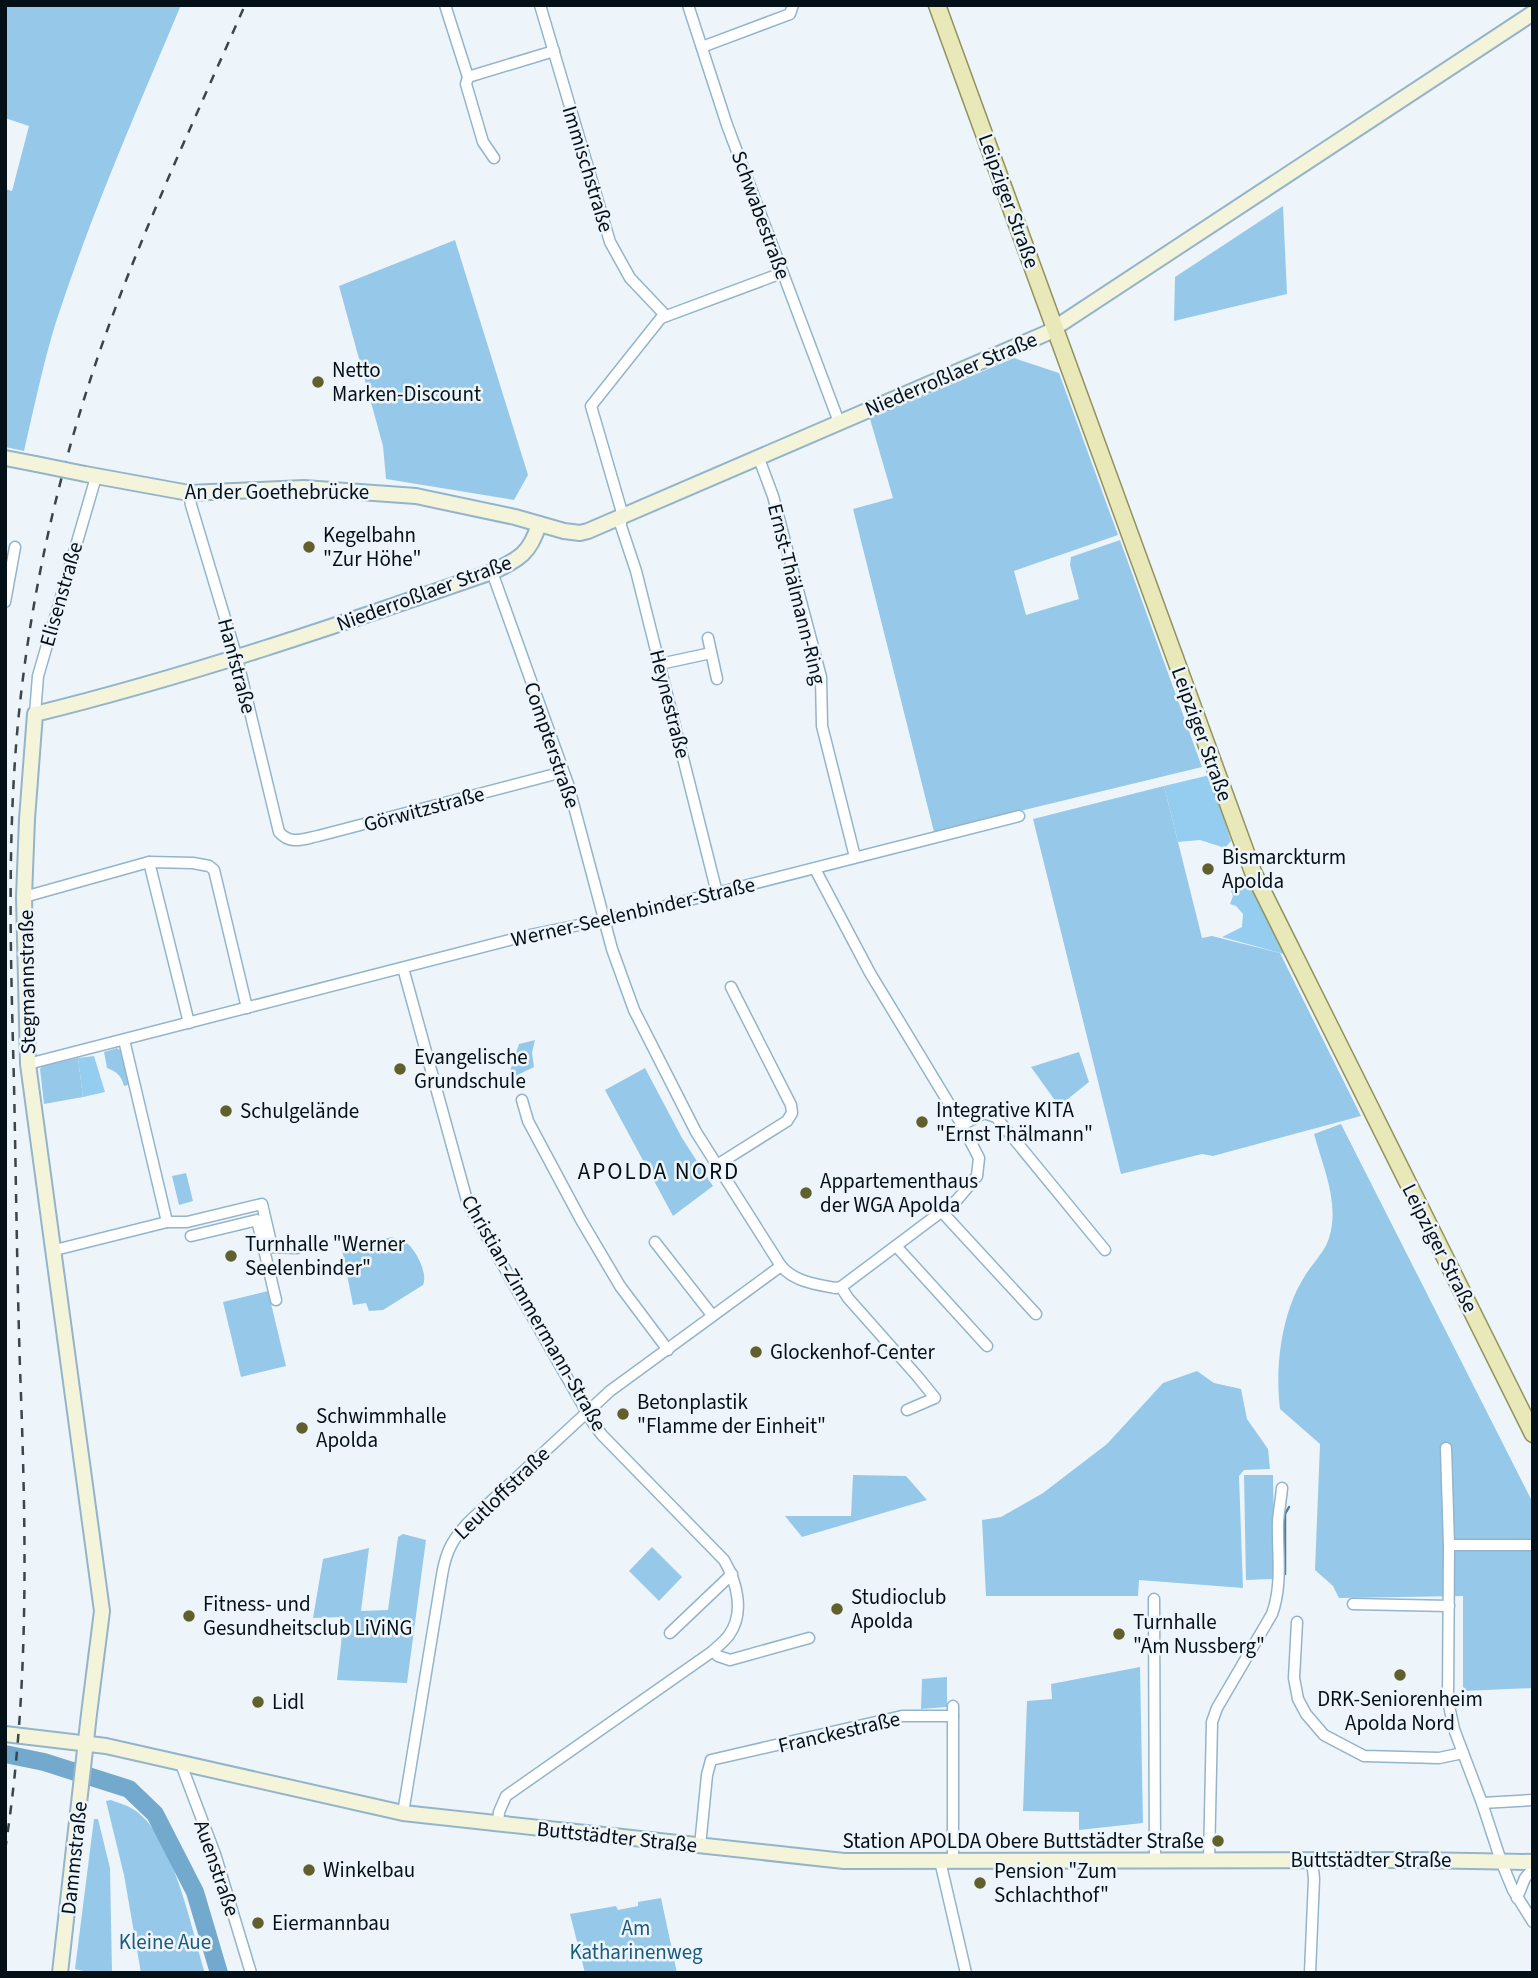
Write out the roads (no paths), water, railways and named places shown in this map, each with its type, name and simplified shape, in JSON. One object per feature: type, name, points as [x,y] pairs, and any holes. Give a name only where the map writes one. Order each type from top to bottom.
[{"type":"main road","name":"Leipziger Straße","points":[[937,5],[1253,872],[1533,1434]]},
{"type":"main road","name":"Niederroßlaer Straße","points":[[35,714],[118,694],[237,658],[492,572],[523,556],[533,542],[539,524],[580,533],[1055,328],[1533,13]]},
{"type":"main road","name":"An der Goethebrücke","points":[[5,458],[189,493],[304,488],[370,491],[447,501],[539,524]]},
{"type":"main road","name":"Stegmannstraße","points":[[35,714],[24,897],[28,1064],[102,1611],[86,1743]]},
{"type":"main road","name":"Buttstädter Straße","points":[[5,1734],[86,1743],[402,1813],[844,1861],[1533,1862]]},
{"type":"main road","name":"Dammstraße","points":[[60,1973],[86,1743]]},
{"type":"street","points":[[445,5],[468,77],[466,84],[483,142],[494,158]]},
{"type":"street","name":"Immischstraße","points":[[540,5],[610,242],[630,278],[666,316]]},
{"type":"street","name":"Schwabestraße","points":[[688,5],[727,125],[839,422]]},
{"type":"street","points":[[702,47],[790,14],[793,5]]},
{"type":"street","points":[[468,77],[554,51]]},
{"type":"street","points":[[666,316],[782,274]]},
{"type":"street","name":"Heynestraße","points":[[666,316],[661,318],[591,406],[621,509],[621,526],[636,571],[717,893]]},
{"type":"street","name":"Ernst-Thälmann-Ring","points":[[758,457],[773,496],[821,677],[822,726],[855,857]]},
{"type":"street","name":"Elisenstraße","points":[[35,714],[38,676],[91,475]]},
{"type":"street","name":"Hanfstraße","points":[[189,493],[237,658],[279,832],[285,838]]},
{"type":"street","points":[[5,602],[15,547]]},
{"type":"street","name":"Compterstraße","points":[[492,572],[563,772],[604,920]]},
{"type":"street","points":[[708,639],[717,680]]},
{"type":"street","points":[[660,664],[711,653]]},
{"type":"street","name":"Görwitzstraße","points":[[285,838],[292,841],[329,833],[563,772]]},
{"type":"street","name":"Werner-Seelenbinder-Straße","points":[[28,1064],[525,936],[717,893],[1019,816]]},
{"type":"street","points":[[24,897],[149,862],[209,866],[214,870],[247,1008]]},
{"type":"street","points":[[149,862],[188,1023]]},
{"type":"street","points":[[604,920],[621,978],[669,1082],[716,1165],[781,1266],[799,1280],[841,1287],[942,1212],[970,1187],[977,1176],[979,1158],[962,1125],[870,973],[815,869]]},
{"type":"street","name":"Christian-Zimmermann-Straße","points":[[403,968],[468,1204],[602,1435],[724,1560],[732,1574]]},
{"type":"street","points":[[716,1165],[787,1121],[792,1113],[791,1105],[732,987]]},
{"type":"street","points":[[124,1040],[167,1222]]},
{"type":"street","points":[[522,1100],[528,1121],[581,1220],[620,1286],[668,1350]]},
{"type":"street","points":[[962,1125],[984,1113],[996,1117],[1105,1250]]},
{"type":"street","points":[[55,1250],[167,1222],[187,1222],[261,1204],[276,1300]]},
{"type":"street","points":[[942,1212],[1036,1314]]},
{"type":"street","points":[[191,1236],[257,1220],[268,1247]]},
{"type":"street","points":[[655,1242],[712,1315]]},
{"type":"street","points":[[896,1246],[986,1346]]},
{"type":"street","points":[[268,1247],[297,1248]]},
{"type":"street","name":"Leutloffstraße","points":[[402,1813],[445,1556],[452,1540],[472,1518],[610,1391],[781,1266]]},
{"type":"street","points":[[841,1287],[935,1398],[907,1410]]},
{"type":"street","points":[[1446,1448],[1449,1545],[1448,1701],[1454,1729],[1501,1861],[1517,1898],[1533,1922]]},
{"type":"street","points":[[1209,1861],[1212,1722],[1217,1708],[1276,1605],[1279,1578],[1278,1519],[1282,1488]]},
{"type":"street","points":[[1449,1545],[1533,1545]]},
{"type":"street","points":[[498,1824],[499,1812],[506,1796],[713,1651],[730,1634],[736,1618],[737,1592],[732,1574],[670,1633]]},
{"type":"street","points":[[1154,1599],[1155,1861]]},
{"type":"street","points":[[1353,1604],[1449,1606]]},
{"type":"street","points":[[1297,1622],[1294,1678],[1298,1699],[1306,1714],[1324,1735],[1364,1756],[1439,1758],[1463,1753]]},
{"type":"street","points":[[713,1651],[730,1660],[809,1638]]},
{"type":"street","name":"Franckestraße","points":[[701,1846],[707,1774],[711,1760],[902,1716],[953,1711],[946,1861],[966,1973]]},
{"type":"street","name":"Auenstraße","points":[[181,1764],[215,1854],[251,1973]]},
{"type":"street","points":[[1482,1803],[1533,1800]]},
{"type":"street","points":[[1310,1973],[1314,1878],[1312,1860]]},
{"type":"street","points":[[1517,1898],[1525,1878],[1533,1869]]},
{"type":"waterway","points":[[1285,1574],[1285,1514],[1289,1507]]},
{"type":"waterway","points":[[5,1754],[44,1762],[129,1789],[155,1814],[195,1892],[219,1973]]},
{"type":"railway","points":[[5,1850],[19,1730],[24,1610],[24,1489],[11,909],[14,778],[22,682],[49,528],[91,377],[140,246],[245,5]]},
{"type":"place","name":"Netto Marken-Discount","points":[[318,382]]},
{"type":"place","name":"Kegelbahn \"Zur Höhe\"","points":[[309,547]]},
{"type":"place","name":"Bismarckturm Apolda","points":[[1208,869]]},
{"type":"place","name":"Evangelische Grundschule","points":[[400,1069]]},
{"type":"place","name":"Schulgelände","points":[[226,1111]]},
{"type":"place","name":"Integrative KITA \"Ernst Thälmann\"","points":[[922,1122]]},
{"type":"place","name":"Appartementhaus der WGA Apolda","points":[[806,1193]]},
{"type":"place","name":"Turnhalle \"Werner Seelenbinder\"","points":[[231,1256]]},
{"type":"place","name":"Glockenhof-Center","points":[[756,1352]]},
{"type":"place","name":"Betonplastik \"Flamme der Einheit\"","points":[[623,1414]]},
{"type":"place","name":"Schwimmhalle Apolda","points":[[302,1428]]},
{"type":"place","name":"Studioclub Apolda","points":[[837,1609]]},
{"type":"place","name":"Fitness- und Gesundheitsclub LiViNG","points":[[189,1616]]},
{"type":"place","name":"Turnhalle \"Am Nussberg\"","points":[[1119,1634]]},
{"type":"place","name":"DRK-Seniorenheim Apolda Nord","points":[[1400,1675]]},
{"type":"place","name":"Lidl","points":[[258,1702]]},
{"type":"place","name":"Station APOLDA Obere Buttstädter Straße","points":[[1218,1841]]},
{"type":"place","name":"Winkelbau","points":[[309,1870]]},
{"type":"place","name":"Pension \"Zum Schlachthof\"","points":[[980,1883]]},
{"type":"place","name":"Eiermannbau","points":[[258,1923]]},
{"type":"district","name":"APOLDA NORD","points":[[659,1171]]},
{"type":"park label","name":"Am Katharinenweg","points":[[636,1940]]},
{"type":"park label","name":"Kleine Aue","points":[[165,1942]]}]
